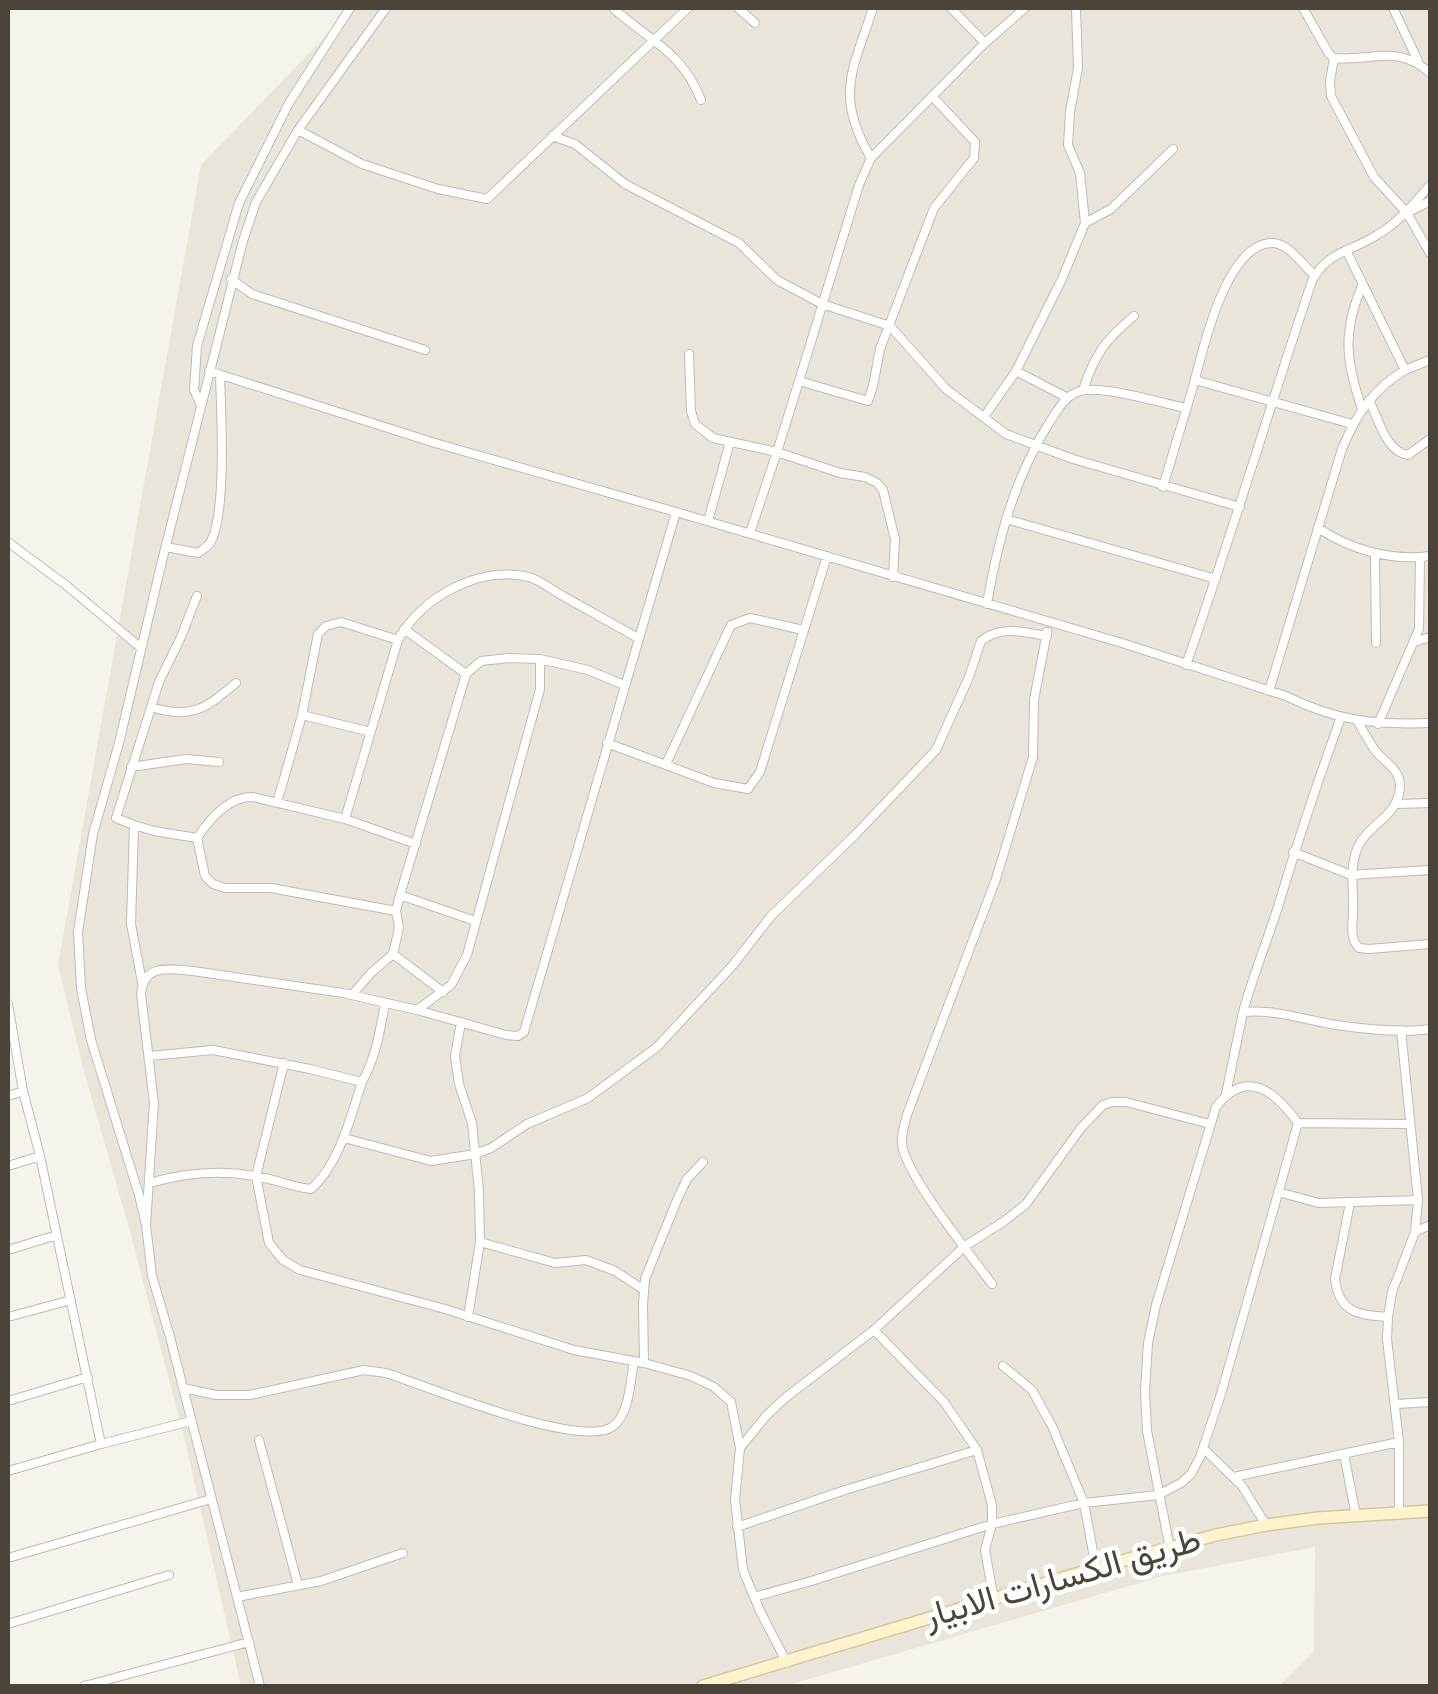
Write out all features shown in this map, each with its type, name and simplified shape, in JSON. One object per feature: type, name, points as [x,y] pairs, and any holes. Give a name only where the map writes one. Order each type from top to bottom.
[{"type":"street","points":[[201,405],[194,390],[197,346],[239,203],[289,104],[350,8]]},
{"type":"street","points":[[260,1686],[152,1276],[139,1195],[92,1040],[81,988],[78,932],[92,834],[232,279],[256,202],[298,130],[386,8]]},
{"type":"street","points":[[613,8],[685,68],[701,100]]},
{"type":"street","points":[[298,130],[362,164],[438,189],[487,198],[688,8]]},
{"type":"street","points":[[738,8],[755,23]]},
{"type":"street","points":[[871,158],[857,134],[850,102],[856,52],[873,8]]},
{"type":"street","points":[[950,8],[985,43]]},
{"type":"street","points":[[750,533],[792,409],[859,184],[871,158],[1025,8]]},
{"type":"street","points":[[984,417],[1016,371],[1085,223],[1080,173],[1068,145],[1078,68],[1076,8]]},
{"type":"street","points":[[1303,8],[1334,58],[1392,54],[1418,62]]},
{"type":"street","points":[[1393,8],[1418,62],[1430,73]]},
{"type":"street","points":[[1334,58],[1331,96],[1374,176],[1407,213],[1430,253]]},
{"type":"street","points":[[799,381],[868,400],[880,349],[934,208],[974,158],[974,142],[932,96]]},
{"type":"street","points":[[552,136],[575,144],[625,184],[739,242],[777,280],[822,304],[890,326],[946,389],[1006,434],[1073,459],[1240,508]]},
{"type":"street","points":[[1085,223],[1110,209],[1173,150]]},
{"type":"street","points":[[1407,213],[1430,185]]},
{"type":"street","points":[[1186,664],[1318,268],[1430,201]]},
{"type":"street","points":[[1163,487],[1212,314],[1236,268],[1264,244],[1280,244],[1314,276]]},
{"type":"street","points":[[1346,250],[1405,370]]},
{"type":"street","points":[[232,279],[252,294],[425,350]]},
{"type":"street","points":[[1362,286],[1348,332],[1353,383],[1362,409]]},
{"type":"street","points":[[1083,390],[1090,367],[1109,336],[1134,316]]},
{"type":"street","points":[[689,354],[694,424],[713,438],[776,452],[877,483],[883,490],[896,540],[893,578]]},
{"type":"street","points":[[1269,691],[1352,424],[1389,379],[1430,360]]},
{"type":"street","points":[[209,371],[435,443],[1050,622],[1358,722],[1430,723]]},
{"type":"street","points":[[1016,371],[1066,398]]},
{"type":"street","points":[[166,547],[198,553],[209,545],[214,532],[220,506],[220,374]]},
{"type":"street","points":[[1194,380],[1352,424]]},
{"type":"street","points":[[987,604],[994,562],[1021,478],[1066,398],[1083,390],[1186,408]]},
{"type":"street","points":[[1369,400],[1398,452],[1408,455],[1430,439]]},
{"type":"street","points":[[708,521],[730,442]]},
{"type":"street","points":[[142,983],[154,972],[193,971],[384,1002],[506,1036],[524,1032],[676,512]]},
{"type":"street","points":[[1006,519],[1216,579]]},
{"type":"street","points":[[1318,528],[1374,554],[1430,556]]},
{"type":"street","points":[[8,542],[141,648]]},
{"type":"street","points":[[1374,554],[1376,644]]},
{"type":"street","points":[[607,743],[714,783],[748,790],[760,772],[827,556]]},
{"type":"street","points":[[1378,724],[1414,642],[1420,616],[1420,557]]},
{"type":"street","points":[[345,819],[398,640],[423,606],[457,587],[492,576],[531,578],[638,638]]},
{"type":"street","points":[[116,818],[159,682],[197,596]]},
{"type":"street","points":[[666,764],[731,624],[750,618],[804,630]]},
{"type":"street","points":[[277,802],[302,715],[318,634],[326,626],[342,622],[398,640]]},
{"type":"street","points":[[992,1284],[937,1210],[906,1157],[902,1138],[908,1112],[996,879],[1033,757],[1034,700],[1050,622]]},
{"type":"street","points":[[404,629],[466,674]]},
{"type":"street","points":[[344,1138],[431,1161],[475,1154],[527,1124],[588,1098],[656,1047],[733,965],[771,916],[936,750],[970,677],[982,640],[996,632],[1012,630],[1046,636]]},
{"type":"street","points":[[1414,642],[1430,637]]},
{"type":"street","points":[[352,996],[393,954],[400,895],[466,674],[481,661],[540,659],[588,670],[624,685]]},
{"type":"street","points":[[417,1010],[458,976],[468,955],[540,689],[540,659]]},
{"type":"street","points":[[151,707],[170,713],[194,712],[208,706],[236,682]]},
{"type":"street","points":[[302,715],[371,732]]},
{"type":"street","points":[[1226,1094],[1243,1012],[1341,716]]},
{"type":"street","points":[[1358,722],[1398,776],[1400,785],[1396,804],[1362,839],[1356,852],[1351,875],[1352,938],[1359,948],[1368,949],[1430,944]]},
{"type":"street","points":[[131,767],[186,759],[219,762]]},
{"type":"street","points":[[396,911],[271,888],[225,888],[213,884],[205,876],[197,838],[212,817],[242,796],[345,819],[416,844]]},
{"type":"street","points":[[1396,804],[1430,803]]},
{"type":"street","points":[[100,814],[134,826],[197,838]]},
{"type":"street","points":[[134,826],[130,924],[142,983],[154,1103],[146,1225]]},
{"type":"street","points":[[1293,852],[1351,875],[1430,870]]},
{"type":"street","points":[[400,895],[475,921]]},
{"type":"street","points":[[393,954],[443,992]]},
{"type":"street","points":[[150,1183],[199,1173],[256,1176],[311,1189],[320,1181],[344,1138],[379,1039],[384,1002]]},
{"type":"street","points":[[8,1008],[100,1444]]},
{"type":"street","points":[[1243,1012],[1261,1010],[1339,1025],[1430,1029]]},
{"type":"street","points":[[461,1022],[455,1056],[458,1084],[472,1123],[480,1191],[480,1242],[468,1316]]},
{"type":"street","points":[[1399,1513],[1399,1442],[1388,1317],[1392,1292],[1415,1232],[1418,1200],[1401,1030]]},
{"type":"street","points":[[150,1056],[213,1050],[362,1082]]},
{"type":"street","points":[[284,1063],[256,1176],[269,1243],[283,1260],[300,1270],[574,1350],[691,1376],[714,1387],[732,1402],[740,1448],[735,1500],[743,1570],[786,1663]]},
{"type":"street","points":[[1170,1549],[1147,1431],[1148,1343],[1210,1124],[1216,1107],[1237,1086],[1266,1090],[1286,1106],[1298,1123]]},
{"type":"street","points":[[8,1096],[24,1091]]},
{"type":"street","points":[[740,1448],[785,1398],[874,1330],[964,1246],[1026,1204],[1081,1128],[1104,1105],[1126,1102],[1210,1124]]},
{"type":"street","points":[[1298,1123],[1410,1124]]},
{"type":"street","points":[[754,1596],[992,1524],[1084,1503],[1158,1495],[1182,1483],[1191,1474],[1203,1448],[1221,1394],[1298,1123]]},
{"type":"street","points":[[8,1166],[40,1156]]},
{"type":"street","points":[[644,1363],[645,1279],[676,1200],[702,1162]]},
{"type":"street","points":[[1278,1192],[1319,1203],[1418,1200]]},
{"type":"street","points":[[1350,1203],[1336,1289],[1342,1302],[1353,1311],[1388,1317]]},
{"type":"street","points":[[1415,1232],[1430,1226]]},
{"type":"street","points":[[8,1250],[58,1235]]},
{"type":"street","points":[[480,1242],[555,1263],[586,1260],[614,1271],[644,1290]]},
{"type":"street","points":[[8,1317],[71,1300]]},
{"type":"street","points":[[874,1330],[944,1402],[977,1450],[992,1505],[985,1550],[994,1600]]},
{"type":"street","points":[[183,1388],[216,1395],[250,1395],[364,1370],[386,1373],[523,1421],[597,1433],[619,1420],[634,1361]]},
{"type":"street","points":[[1003,1366],[1032,1390],[1044,1410],[1084,1503],[1096,1568]]},
{"type":"street","points":[[8,1402],[88,1377]]},
{"type":"street","points":[[1396,1404],[1430,1402]]},
{"type":"street","points":[[8,1472],[191,1421]]},
{"type":"street","points":[[259,1440],[298,1585]]},
{"type":"street","points":[[1234,1477],[1399,1442]]},
{"type":"street","points":[[1203,1448],[1249,1495],[1266,1524]]},
{"type":"street","points":[[737,1527],[977,1450]]},
{"type":"street","points":[[1344,1454],[1356,1516]]},
{"type":"street","points":[[8,1558],[211,1499]]},
{"type":"street","name":"طريق الكسارات الابيار","points":[[703,1686],[1216,1535],[1318,1518],[1430,1512]]},
{"type":"street","points":[[237,1597],[321,1581],[404,1553]]},
{"type":"street","points":[[8,1624],[170,1575]]},
{"type":"street","points":[[84,1686],[248,1642]]},
{"type":"shaded area","points":[[353,8],[1430,8],[1430,1686],[1279,1686],[1314,1651],[1315,1547],[1163,1576],[785,1686],[241,1686],[184,1437],[58,965],[201,165]]}]
